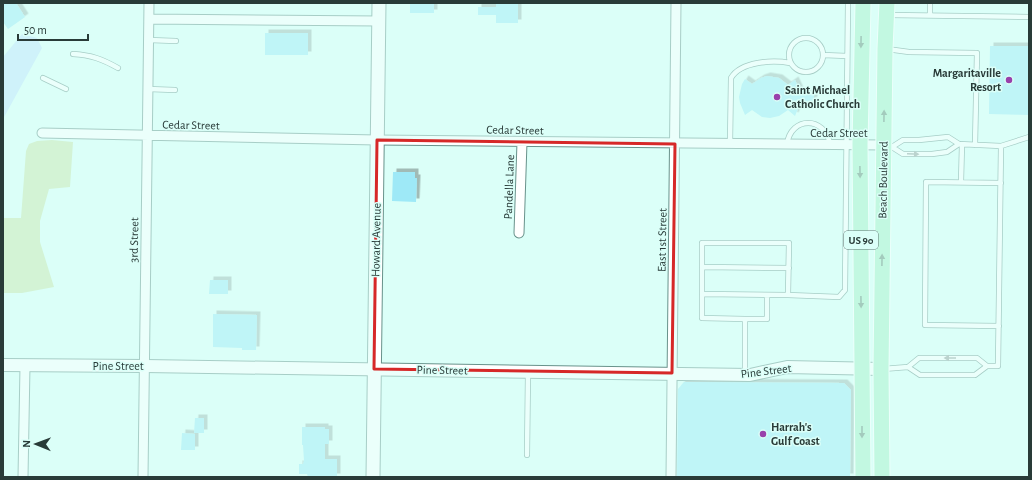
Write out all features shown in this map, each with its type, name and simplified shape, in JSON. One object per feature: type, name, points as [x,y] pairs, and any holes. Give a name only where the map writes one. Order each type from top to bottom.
[{"type":"main road","name":"Howard Avenue","points":[[372,477],[379,3]]},
{"type":"main road","name":"Beach Boulevard","points":[[863,3],[853,144],[862,369],[863,477]]},
{"type":"main road","name":"Beach Boulevard","points":[[882,477],[881,369],[888,146],[885,49],[886,9]]},
{"type":"street","name":"3rd Street","points":[[143,477],[149,3]]},
{"type":"street","name":"East 1st Street","points":[[671,477],[676,3]]},
{"type":"street","points":[[149,19],[379,21]]},
{"type":"street","name":"Cedar Street","points":[[42,133],[377,140],[675,144],[853,144],[888,146]]},
{"type":"street","name":"Pandella Lane","points":[[519,233],[522,142]]},
{"type":"street","name":"Pine Street","points":[[3,366],[144,366],[744,375],[787,367],[881,369]]},
{"type":"street","points":[[23,477],[25,366]]},
{"type":"lane","points":[[702,294],[839,297],[845,290],[853,144],[847,56],[848,3]]},
{"type":"lane","points":[[930,3],[930,15]]},
{"type":"lane","points":[[886,9],[904,16],[930,15],[1029,17]]},
{"type":"lane","points":[[148,40],[176,41]]},
{"type":"lane","points":[[730,144],[731,78],[734,72],[739,69],[764,62],[776,61],[790,63],[797,70],[807,73],[812,72],[820,65],[823,55],[822,50],[817,42],[813,40],[798,40],[792,46],[789,54],[790,63]]},
{"type":"lane","points":[[885,49],[909,52],[977,53],[975,145]]},
{"type":"lane","points":[[73,54],[89,55],[118,68]]},
{"type":"lane","points":[[823,55],[847,56]]},
{"type":"lane","points":[[43,78],[66,89]]},
{"type":"lane","points":[[148,89],[175,90]]},
{"type":"lane","points":[[787,144],[792,130],[806,123],[812,123],[823,128],[829,138],[830,144]]},
{"type":"lane","points":[[888,146],[903,140],[948,137],[961,144],[1001,146],[1029,137]]},
{"type":"lane","points":[[888,146],[903,154],[932,154],[947,152],[961,144]]},
{"type":"lane","points":[[961,144],[961,182]]},
{"type":"lane","points":[[881,369],[908,367],[920,358],[977,358],[987,366],[998,366],[1001,146]]},
{"type":"lane","points":[[999,326],[925,325],[926,182],[1001,183]]},
{"type":"lane","points":[[767,295],[767,319],[702,318],[702,243],[790,243],[788,295]]},
{"type":"lane","points":[[702,267],[789,268]]},
{"type":"lane","points":[[744,375],[745,319]]},
{"type":"lane","points":[[908,367],[920,375],[976,375],[987,366]]},
{"type":"lane","points":[[527,455],[528,371]]},
{"type":"highlighted area","points":[[377,140],[675,144],[672,373],[374,369]]},
{"type":"green space","points":[[52,140],[73,142],[70,187],[49,189],[40,221],[40,242],[54,287],[22,293],[3,293],[3,218],[21,218],[26,151],[29,144],[37,141]]},
{"type":"water","points":[[22,34],[37,38],[42,48],[3,119],[3,57]]},
{"type":"building","points":[[3,3],[16,3],[25,17],[8,29],[3,22]]},
{"type":"building","points":[[410,3],[434,3],[434,13],[410,13]]},
{"type":"building","points":[[496,3],[518,3],[518,23],[496,23],[496,15],[478,15],[478,7],[496,7]]},
{"type":"building","points":[[265,33],[308,33],[308,55],[265,55]]},
{"type":"building","name":"Margaritaville Resort","points":[[990,46],[1029,46],[1029,115],[989,114]]},
{"type":"building","name":"Saint Michael Catholic Church","points":[[767,76],[779,78],[788,85],[795,80],[801,93],[812,93],[814,100],[809,103],[801,101],[795,116],[788,110],[779,116],[770,118],[762,117],[752,110],[745,115],[739,97],[742,84],[745,79],[752,84]]},
{"type":"building","points":[[393,172],[415,172],[415,178],[417,178],[416,202],[392,201]]},
{"type":"building","points":[[210,280],[228,280],[228,294],[209,294]]},
{"type":"building","points":[[213,314],[257,315],[256,350],[213,347]]},
{"type":"building","name":"Harrah's Gulf Coast","points":[[684,382],[844,383],[851,390],[850,477],[677,477],[678,389]]},
{"type":"building","points":[[195,418],[204,418],[204,433],[194,433]]},
{"type":"building","points":[[302,427],[325,427],[325,429],[329,429],[329,444],[325,444],[325,459],[337,459],[337,477],[308,477],[307,474],[299,474],[299,464],[303,464],[304,461]]},
{"type":"building","points":[[182,433],[195,434],[195,450],[181,450]]},
{"type":"place","name":"Margaritaville Resort","points":[[1009,80]]},
{"type":"place","name":"Saint Michael Catholic Church","points":[[777,97]]},
{"type":"place","name":"Harrah's Gulf Coast","points":[[763,434]]}]
